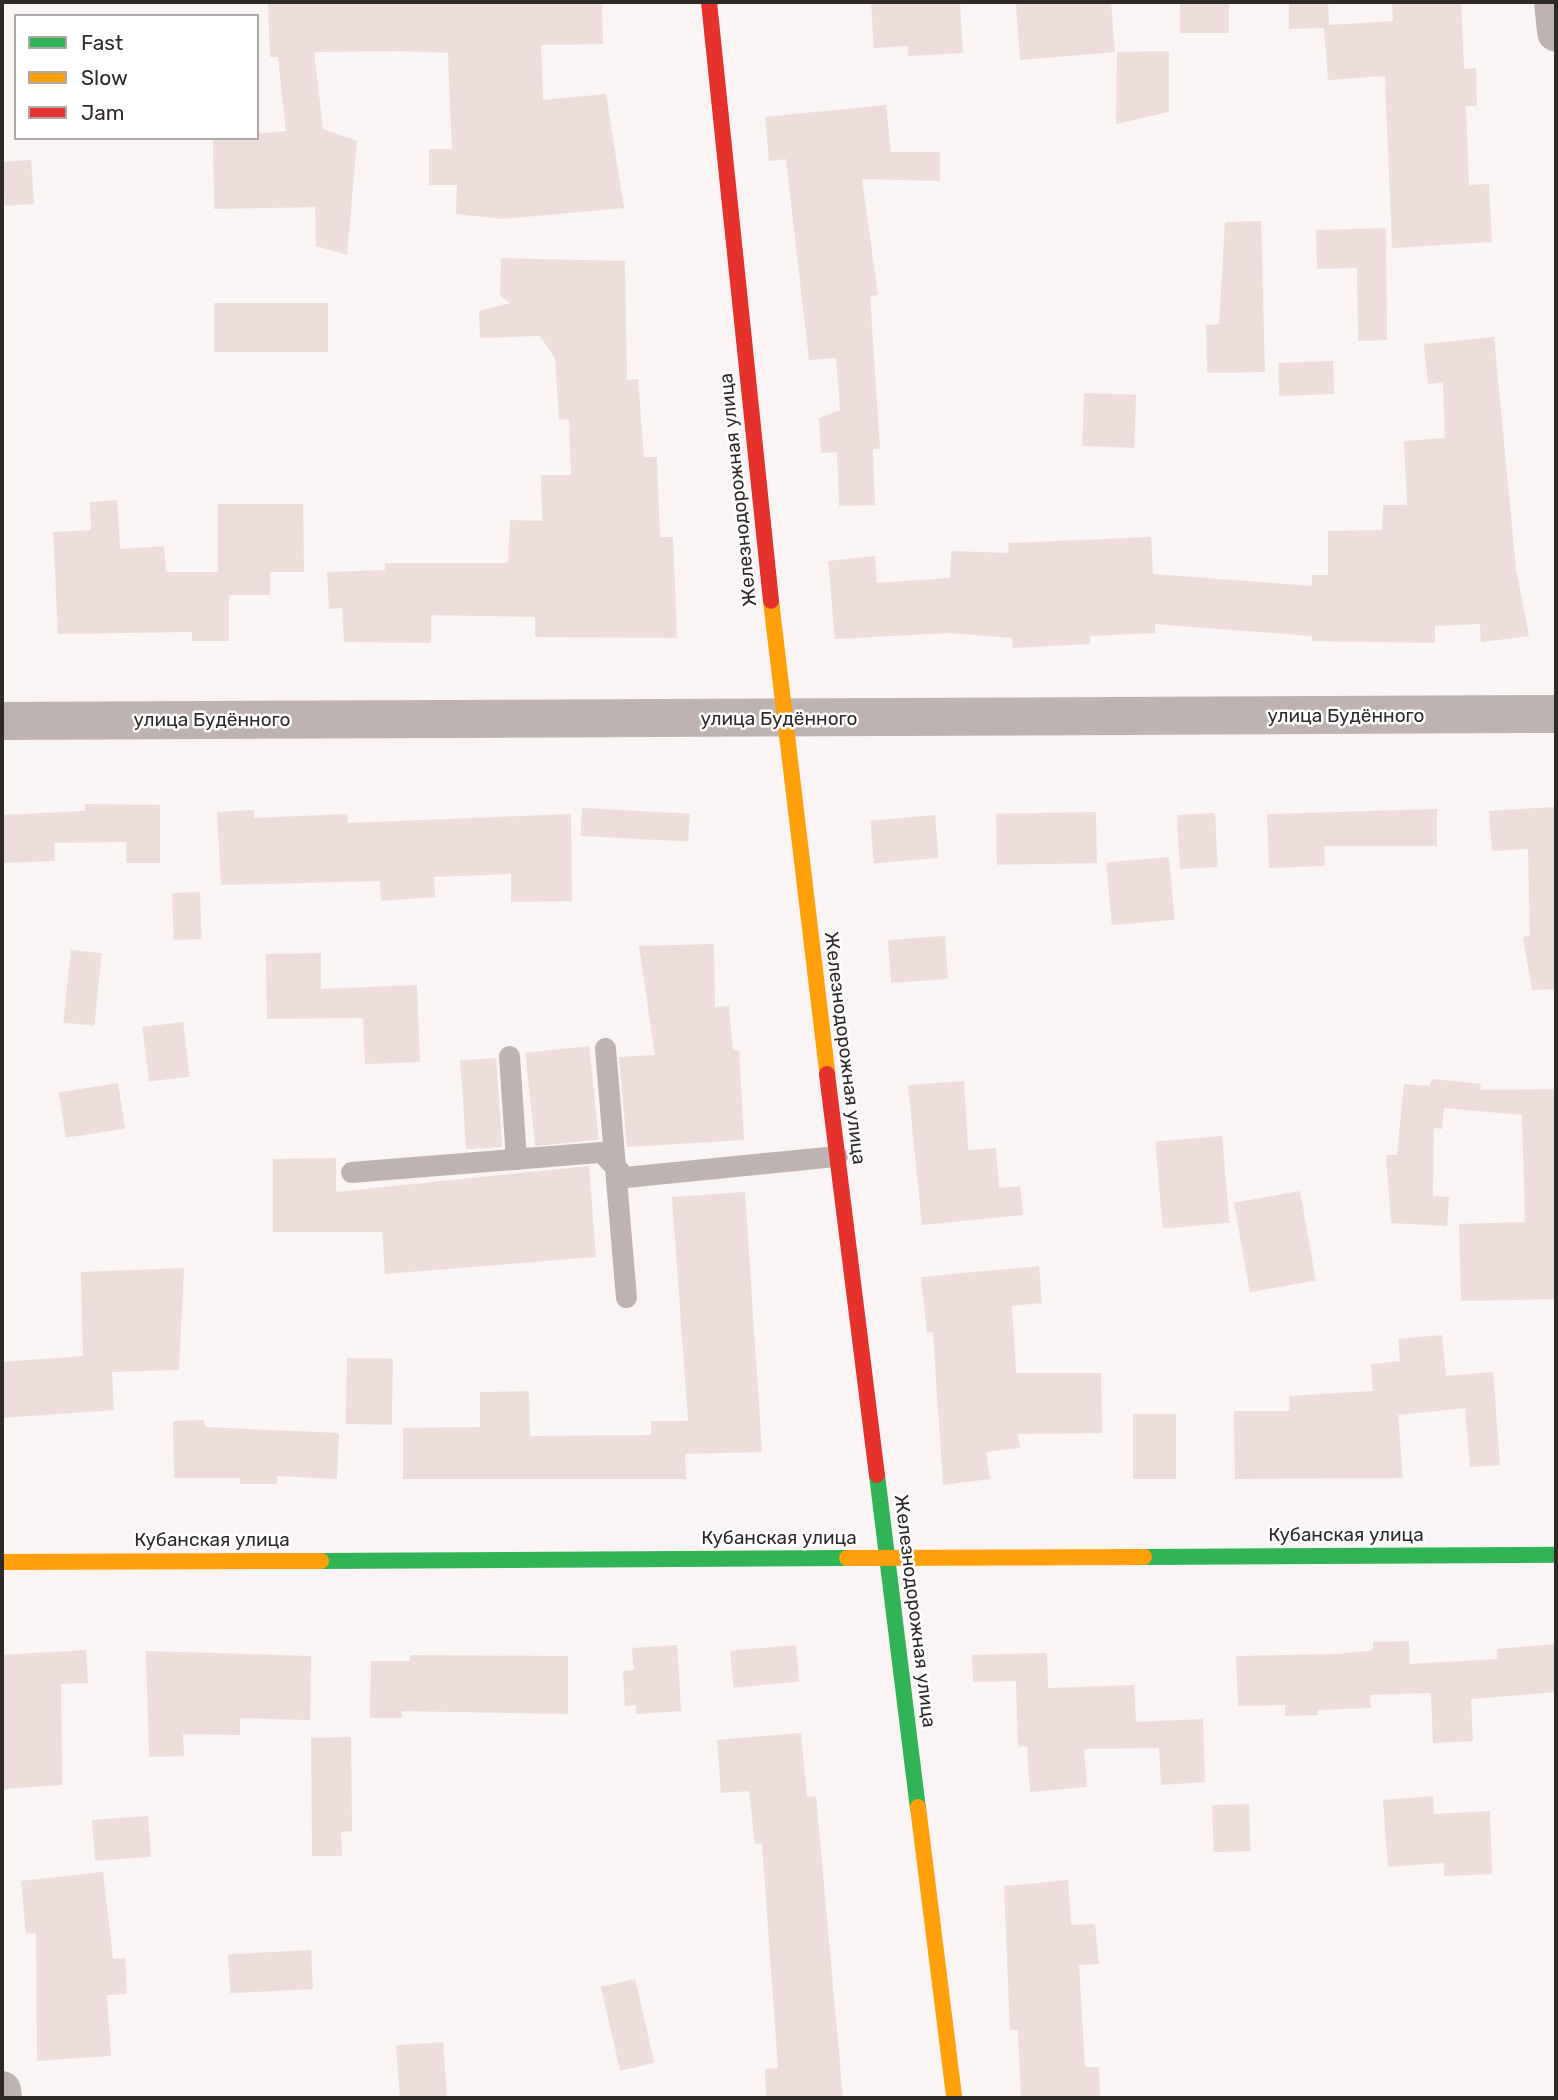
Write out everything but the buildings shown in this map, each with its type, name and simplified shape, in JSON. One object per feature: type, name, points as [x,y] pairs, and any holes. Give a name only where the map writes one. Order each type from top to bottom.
[{"type":"street","name":"Железнодорожная улица","points":[[709,2],[783,720],[954,2098]]},
{"type":"street","points":[[1553,2],[1556,33]]},
{"type":"street","name":"улица Будённого","points":[[2,720],[783,720],[1556,714]]},
{"type":"street","name":"Кубанская улица","points":[[2,1562],[1556,1555]]},
{"type":"street","points":[[2,2090],[3,2098]]},
{"type":"lane","points":[[605,1048],[626,1297]]},
{"type":"lane","points":[[509,1056],[516,1159]]},
{"type":"lane","points":[[351,1172],[601,1153],[625,1177],[837,1156]]},
{"type":"traffic: fast","points":[[877,1475],[918,1807]]},
{"type":"traffic: fast","points":[[1144,1557],[1556,1555]]},
{"type":"traffic: fast","points":[[321,1561],[847,1558]]},
{"type":"traffic: slow","points":[[771,601],[827,1074]]},
{"type":"traffic: slow","points":[[847,1558],[1144,1557]]},
{"type":"traffic: slow","points":[[2,1562],[321,1561]]},
{"type":"traffic: slow","points":[[918,1807],[954,2098]]},
{"type":"traffic: jam","points":[[709,2],[771,601]]},
{"type":"traffic: jam","points":[[827,1074],[877,1475]]}]
